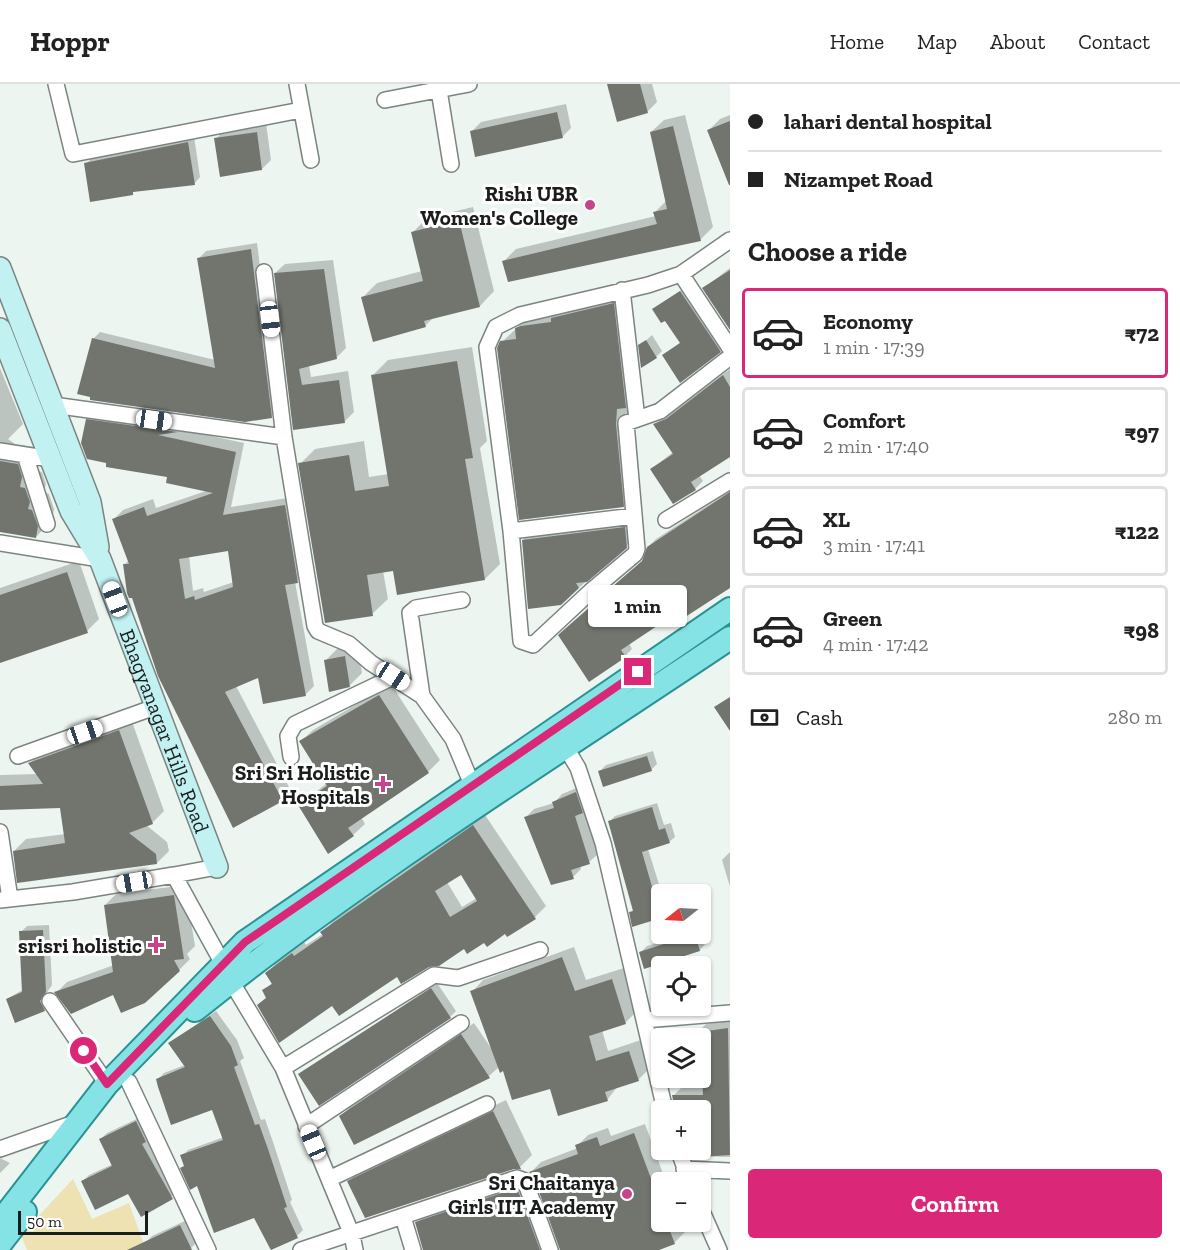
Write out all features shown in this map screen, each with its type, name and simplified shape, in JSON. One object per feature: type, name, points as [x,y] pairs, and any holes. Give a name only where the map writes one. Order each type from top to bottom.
[{"type":"main road","name":"Bhagyanagar Hills Road","points":[[0,268],[90,502],[100,559],[217,867]]},
{"type":"main road","name":"Bhagyanagar Hills Road","points":[[0,329],[71,511],[100,559]]},
{"type":"main road","points":[[0,1222],[79,1122],[183,1020],[227,972],[368,880],[477,795],[730,609]]},
{"type":"main road","points":[[477,795],[565,746],[730,638]]},
{"type":"main road","points":[[0,1244],[22,1218],[38,1191],[118,1083]]},
{"type":"street","points":[[56,84],[73,154],[301,110]]},
{"type":"street","points":[[297,84],[311,160]]},
{"type":"street","points":[[384,100],[469,84]]},
{"type":"street","points":[[439,88],[451,164]]},
{"type":"street","points":[[628,289],[634,516],[637,549],[635,554],[533,645],[521,641],[511,531],[487,347],[491,335],[496,327],[520,315],[628,289],[681,273],[730,240]]},
{"type":"street","points":[[264,272],[284,437],[315,626],[318,631],[349,644],[423,696],[453,739],[477,795]]},
{"type":"street","points":[[681,273],[730,348]]},
{"type":"street","points":[[632,421],[660,411],[730,357]]},
{"type":"street","points":[[53,405],[284,437]]},
{"type":"street","points":[[0,451],[51,459]]},
{"type":"street","points":[[25,455],[47,524]]},
{"type":"street","points":[[666,520],[730,481]]},
{"type":"street","points":[[511,531],[634,516]]},
{"type":"street","points":[[0,543],[100,559]]},
{"type":"street","points":[[423,696],[410,613],[416,608],[462,600]]},
{"type":"street","points":[[291,757],[288,736],[295,724],[393,676]]},
{"type":"street","points":[[18,756],[155,707]]},
{"type":"street","points":[[565,746],[578,768],[603,843],[662,1100]]},
{"type":"street","points":[[0,832],[5,900],[73,892],[217,867]]},
{"type":"street","points":[[174,875],[283,1068],[353,1242]]},
{"type":"street","points":[[283,1068],[434,975],[458,978],[540,950]]},
{"type":"street","points":[[50,1001],[118,1083],[208,1250]]},
{"type":"street","points":[[644,1020],[730,1013]]},
{"type":"street","points":[[306,1126],[461,1023]]},
{"type":"street","points":[[329,1179],[487,1104]]},
{"type":"street","points":[[0,1149],[79,1122]]},
{"type":"street","points":[[711,1173],[730,1171]]},
{"type":"street","points":[[302,1250],[353,1242],[403,1217],[522,1178],[550,1250]]},
{"type":"street","points":[[403,1217],[413,1250]]},
{"type":"street","points":[[711,1232],[719,1250]]},
{"type":"shaded area","points":[[73,1179],[92,1219],[129,1203],[146,1250],[27,1250],[21,1235]]},
{"type":"building","points":[[607,84],[640,84],[648,113],[617,122]]},
{"type":"building","points":[[557,112],[563,138],[475,157],[470,131]]},
{"type":"building","points":[[730,121],[730,185],[729,185],[707,130]]},
{"type":"building","points":[[673,126],[701,241],[508,282],[502,261],[657,224],[653,212],[667,209],[650,132]]},
{"type":"building","points":[[257,132],[262,170],[220,177],[214,138]]},
{"type":"building","points":[[188,142],[195,185],[133,192],[133,195],[90,202],[84,163]]},
{"type":"building","points":[[459,220],[480,307],[424,321],[426,327],[373,342],[361,297],[423,281],[411,232]]},
{"type":"building","points":[[251,249],[272,418],[245,422],[90,400],[90,397],[77,394],[92,338],[215,368],[197,258]]},
{"type":"building","points":[[324,269],[337,359],[299,369],[302,385],[339,380],[345,423],[293,430],[274,273]]},
{"type":"building","points":[[730,270],[730,330],[702,288]]},
{"type":"building","points":[[680,291],[721,352],[680,383],[662,355],[680,343],[665,321],[661,323],[652,309]]},
{"type":"building","points":[[614,303],[626,408],[617,409],[616,424],[624,507],[519,520],[497,348],[500,341],[516,339],[515,328],[521,326],[551,322],[551,318]]},
{"type":"building","points":[[646,340],[657,358],[641,368],[638,345]]},
{"type":"building","points":[[457,361],[473,458],[465,459],[485,580],[397,595],[393,571],[367,575],[373,616],[325,623],[298,463],[349,455],[355,491],[389,486],[371,375]]},
{"type":"building","points":[[723,375],[730,387],[730,457],[691,482],[696,490],[673,504],[650,469],[673,454],[653,424],[666,419]]},
{"type":"building","points":[[86,419],[178,432],[158,435],[236,452],[223,515],[285,505],[298,583],[285,585],[306,696],[263,704],[258,678],[225,692],[283,801],[233,828],[158,676],[132,598],[129,598],[127,593],[123,564],[129,564],[112,519],[144,507],[147,516],[213,493],[166,483],[167,477],[106,467],[106,463],[87,459],[81,443]],"holes":[[[228,551],[233,587],[195,600],[194,596],[185,599],[179,559]]]},
{"type":"building","points":[[0,461],[18,464],[22,477],[20,487],[25,488],[30,502],[28,509],[32,510],[38,526],[36,538],[0,532]]},
{"type":"building","points":[[730,492],[730,588],[679,621],[675,614],[621,650],[626,657],[589,682],[558,635],[591,606],[602,622],[626,607],[613,586],[642,561],[647,547]]},
{"type":"building","points":[[625,527],[627,548],[587,582],[576,583],[579,588],[561,605],[528,609],[522,540]]},
{"type":"building","points":[[67,572],[88,633],[0,663],[0,595]]},
{"type":"building","points":[[345,656],[350,687],[329,692],[324,660]]},
{"type":"building","points":[[379,695],[429,773],[348,828],[354,836],[328,854],[298,805],[327,786],[299,741]]},
{"type":"building","points":[[730,697],[730,731],[714,707]]},
{"type":"building","points":[[119,730],[153,824],[129,833],[156,854],[157,864],[17,883],[13,851],[65,843],[60,808],[0,810],[0,786],[43,784],[28,763]]},
{"type":"building","points":[[647,756],[652,771],[603,787],[598,771]]},
{"type":"building","points":[[576,792],[583,813],[575,816],[590,864],[571,870],[574,879],[551,885],[524,817],[554,808],[552,802]]},
{"type":"building","points":[[652,807],[659,830],[665,828],[670,843],[642,852],[651,884],[651,921],[632,927],[629,912],[633,911],[608,821]]},
{"type":"building","points":[[473,825],[536,919],[507,937],[505,934],[487,947],[484,943],[467,954],[464,949],[439,966],[429,967],[401,984],[397,977],[339,1016],[332,1006],[279,1043],[257,1005],[266,998],[262,990],[272,984],[265,973],[292,953],[294,956],[323,936],[320,932]],"holes":[[[461,875],[477,901],[450,917],[435,891]]]},
{"type":"building","points":[[174,895],[184,959],[174,960],[180,971],[145,1003],[121,1013],[113,995],[71,1014],[54,992],[113,972],[104,905]]},
{"type":"building","points":[[43,930],[46,992],[40,1001],[45,1011],[15,1023],[6,999],[22,992],[19,931]]},
{"type":"building","points":[[664,944],[698,944],[700,951],[684,956],[651,956],[651,967],[644,969],[639,952]]},
{"type":"building","points":[[562,957],[575,991],[612,979],[626,1024],[589,1036],[596,1061],[629,1051],[639,1081],[605,1092],[608,1101],[558,1116],[550,1089],[512,1100],[503,1071],[500,1073],[470,991]]},
{"type":"building","points":[[431,988],[451,1018],[319,1106],[298,1074]]},
{"type":"building","points":[[210,1016],[231,1046],[238,1065],[234,1067],[255,1125],[259,1124],[287,1207],[284,1208],[298,1238],[271,1250],[254,1218],[214,1233],[197,1186],[190,1190],[180,1168],[184,1166],[180,1155],[223,1140],[212,1110],[171,1125],[158,1087],[156,1079],[185,1067],[168,1043]]},
{"type":"building","points":[[728,1028],[730,1155],[711,1156],[711,1100],[673,1100],[672,1095],[703,1095],[703,1088],[711,1088],[711,1030]]},
{"type":"building","points":[[461,1034],[490,1078],[354,1145],[339,1116]]},
{"type":"building","points":[[493,1111],[521,1169],[514,1169],[365,1218],[347,1181]]},
{"type":"building","points":[[136,1121],[146,1142],[142,1144],[173,1199],[141,1217],[128,1194],[95,1210],[81,1181],[112,1166],[99,1139]]},
{"type":"building","name":"Sri Chaitanya Girls IIT Academy","points":[[634,1133],[651,1179],[651,1232],[670,1232],[675,1244],[659,1250],[560,1250],[534,1178],[529,1172],[578,1154],[575,1145],[597,1137],[600,1146]]},
{"type":"building","points":[[517,1188],[540,1250],[423,1250],[415,1222]]},
{"type":"building","points":[[180,1225],[192,1250],[127,1250],[159,1235]]},
{"type":"place","name":"Rishi UBR Women's College","points":[[590,205]]},
{"type":"place","name":"Sri Sri Holistic Hospitals","points":[[383,784]]},
{"type":"place","name":"srisri holistic","points":[[156,945]]},
{"type":"place","name":"Sri Chaitanya Girls IIT Academy","points":[[627,1194]]},
{"type":"route","points":[[84,1051],[107,1084],[245,942],[638,672]]}]
